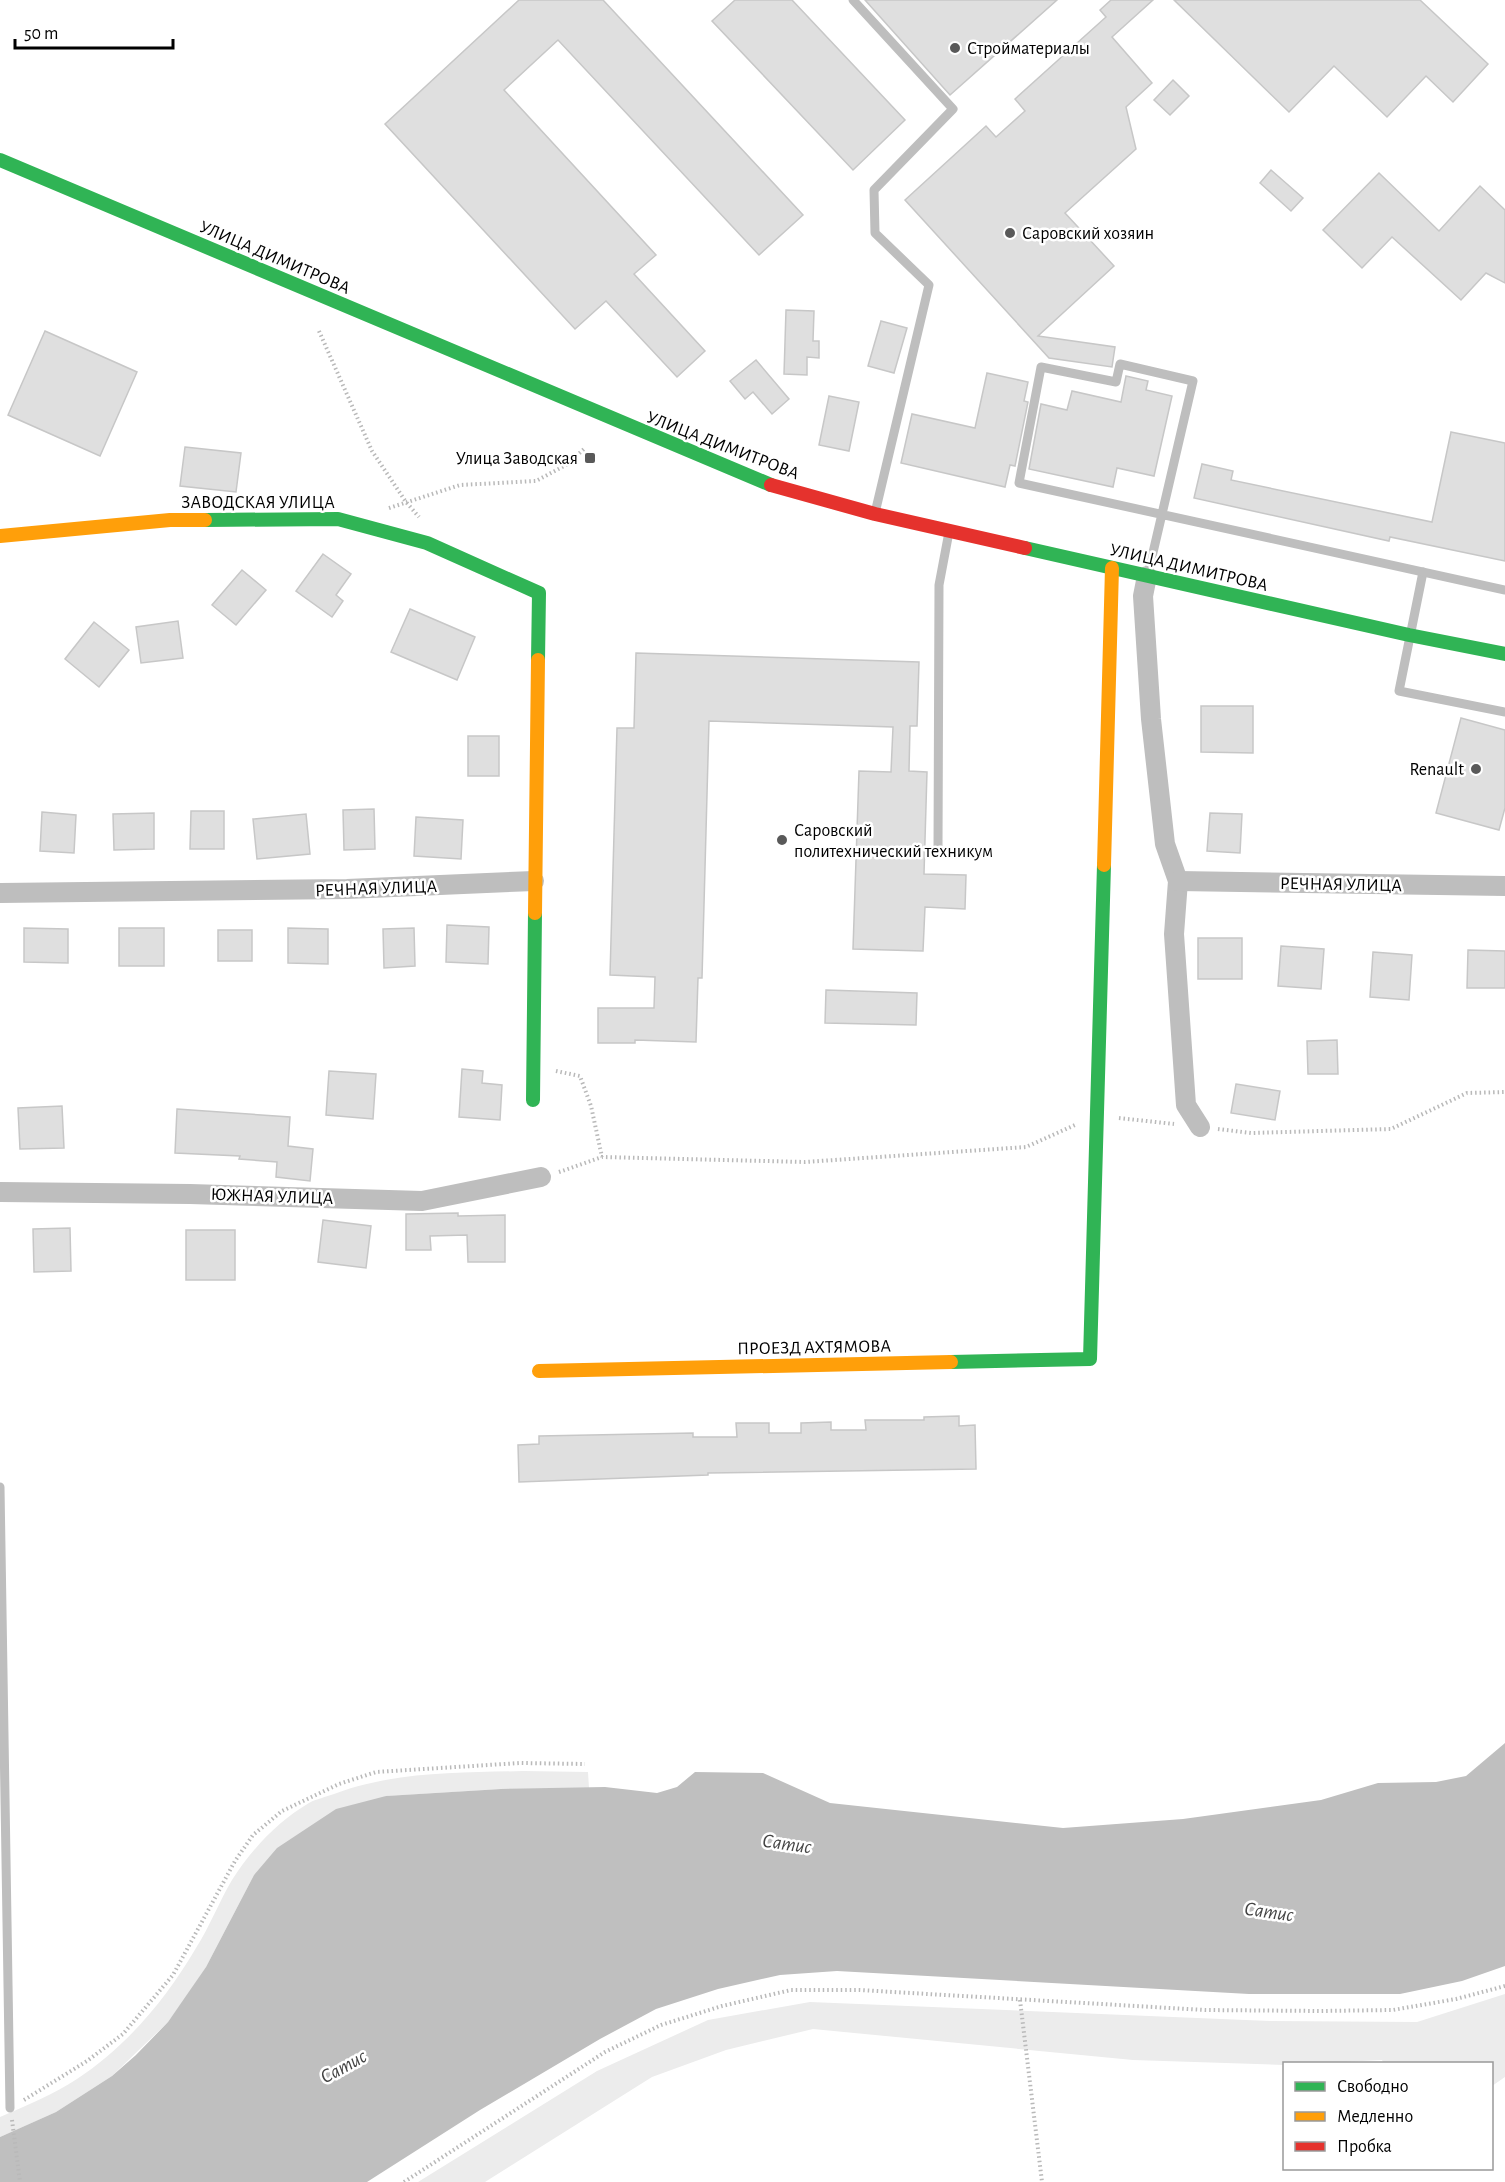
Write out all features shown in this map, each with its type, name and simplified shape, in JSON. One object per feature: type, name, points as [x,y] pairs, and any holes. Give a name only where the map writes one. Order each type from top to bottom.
[{"type":"street","name":"УЛИЦА ДИМИТРОВА","points":[[0,160],[727,469],[772,486],[875,514],[1409,635],[1505,654]]},
{"type":"street","name":"ЗАВОДСКАЯ УЛИЦА","points":[[0,536],[170,520],[338,519],[427,543],[538,593],[534,881]]},
{"type":"street","points":[[1096,1116],[1112,568]]},
{"type":"street","points":[[1147,576],[1143,596],[1151,719],[1165,844],[1178,881],[1174,934],[1186,1105],[1200,1127]]},
{"type":"street","points":[[533,1100],[534,881]]},
{"type":"street","name":"РЕЧНАЯ УЛИЦА","points":[[0,893],[347,890],[534,881]]},
{"type":"street","name":"РЕЧНАЯ УЛИЦА","points":[[1178,881],[1505,886]]},
{"type":"street","name":"ПРОЕЗД АХТЯМОВА","points":[[539,1371],[1090,1359],[1096,1116]]},
{"type":"street","name":"ЮЖНАЯ УЛИЦА","points":[[0,1192],[190,1194],[422,1201],[541,1177]]},
{"type":"lane","points":[[853,0],[953,109],[874,190],[875,233],[929,285],[875,514]]},
{"type":"lane","points":[[1147,576],[1162,514],[1193,381],[1120,364],[1116,382],[1041,367],[1019,483],[1162,514],[1505,590]]},
{"type":"lane","points":[[938,849],[939,585],[950,531]]},
{"type":"lane","points":[[1423,572],[1399,691],[1505,712]]},
{"type":"lane","points":[[0,1487],[10,2108]]},
{"type":"path","points":[[319,331],[372,451],[406,502],[421,518]]},
{"type":"path","points":[[360,525],[394,505],[460,485],[536,481],[566,465],[584,449]]},
{"type":"path","points":[[532,1066],[580,1076],[591,1106],[602,1157]]},
{"type":"path","points":[[541,1177],[602,1157],[805,1162],[1026,1147],[1096,1116],[1251,1132],[1391,1129],[1467,1093],[1505,1092]]},
{"type":"path","points":[[10,2108],[46,2088],[123,2034],[173,1975],[235,1861],[253,1835],[282,1811],[339,1784],[376,1772],[520,1763],[585,1764]]},
{"type":"path","points":[[404,2182],[605,2052],[661,2025],[722,2006],[791,1990],[859,1990],[1205,2010],[1394,2010],[1455,1999],[1505,1986]]},
{"type":"path","points":[[1020,2000],[1042,2182]]},
{"type":"path","points":[[13,2131],[20,2182]]},
{"type":"shaded area","points":[[588,1772],[589,1788],[501,1789],[386,1796],[254,1875],[206,1967],[168,2022],[112,2076],[56,2112],[0,2137],[0,2117],[49,2095],[77,2079],[112,2052],[144,2020],[172,1985],[201,1940],[239,1869],[266,1837],[298,1810],[318,1799],[380,1781],[451,1773]]},
{"type":"shaded area","points":[[1505,1994],[1505,2077],[1493,2085],[1493,2062],[1383,2062],[1382,2060],[1283,2062],[1283,2065],[1133,2060],[813,2029],[726,2050],[652,2077],[485,2182],[418,2182],[597,2071],[708,2020],[810,2002],[1270,2021],[1417,2022]]},
{"type":"water","name":"Сатис","points":[[1505,1743],[1505,1966],[1462,1981],[1400,1994],[1249,1994],[837,1971],[780,1975],[718,1989],[656,2009],[600,2039],[480,2110],[367,2182],[0,2182],[0,2137],[56,2112],[112,2076],[136,2055],[168,2022],[206,1967],[254,1875],[277,1848],[336,1809],[386,1796],[501,1789],[605,1787],[657,1793],[677,1787],[695,1772],[763,1773],[830,1803],[1063,1828],[1183,1819],[1321,1800],[1378,1783],[1436,1782],[1466,1776]]},
{"type":"building","points":[[519,0],[603,0],[803,215],[759,255],[558,40],[504,90],[656,255],[634,274],[705,351],[677,377],[606,301],[575,329],[385,124]]},
{"type":"building","points":[[735,0],[792,0],[905,120],[853,170],[712,21]]},
{"type":"building","name":"Стройматериалы","points":[[865,0],[1057,0],[950,95]]},
{"type":"building","points":[[1111,0],[1153,0],[1112,37],[1152,83],[1126,107],[1136,149],[1065,213],[1114,266],[1038,336],[1115,347],[1112,367],[1049,358],[905,200],[986,126],[996,137],[1025,111],[1015,99],[1106,17],[1100,10]]},
{"type":"building","points":[[1174,0],[1420,0],[1488,64],[1453,102],[1426,76],[1387,117],[1334,66],[1289,112]]},
{"type":"building","points":[[1173,80],[1189,96],[1170,115],[1154,100]]},
{"type":"building","points":[[1271,170],[1303,198],[1291,211],[1260,183]]},
{"type":"building","points":[[1379,173],[1439,231],[1480,186],[1505,210],[1505,283],[1486,273],[1461,300],[1392,237],[1362,268],[1323,230]]},
{"type":"building","points":[[786,310],[814,311],[813,341],[819,341],[819,358],[807,357],[807,375],[784,374]]},
{"type":"building","points":[[881,321],[907,328],[894,373],[868,366]]},
{"type":"building","points":[[45,331],[137,372],[100,456],[8,415]]},
{"type":"building","points":[[756,360],[789,399],[772,414],[753,392],[745,399],[730,381]]},
{"type":"building","points":[[987,373],[1028,382],[1024,401],[1028,402],[1015,466],[1010,465],[1005,487],[901,463],[912,414],[975,428]]},
{"type":"building","points":[[1126,376],[1148,381],[1146,390],[1172,396],[1154,476],[1117,468],[1113,487],[1029,469],[1041,404],[1067,410],[1072,391],[1121,402]]},
{"type":"building","points":[[829,396],[859,402],[849,451],[819,445]]},
{"type":"building","points":[[1451,432],[1505,443],[1505,561],[1390,537],[1389,541],[1194,498],[1202,464],[1233,471],[1231,480],[1432,522]]},
{"type":"building","points":[[185,447],[241,453],[236,492],[180,486]]},
{"type":"building","points":[[323,554],[351,574],[336,595],[343,601],[332,617],[296,591]]},
{"type":"building","points":[[242,570],[266,590],[236,625],[212,605]]},
{"type":"building","points":[[410,609],[475,637],[457,680],[391,652]]},
{"type":"building","points":[[178,621],[183,658],[141,663],[136,627]]},
{"type":"building","points":[[94,622],[129,650],[99,687],[65,659]]},
{"type":"building","points":[[636,653],[919,662],[917,726],[910,726],[909,771],[927,772],[924,874],[966,875],[965,909],[925,907],[923,951],[853,949],[859,771],[891,772],[893,727],[709,721],[702,978],[698,978],[696,1042],[635,1040],[635,1043],[598,1043],[598,1008],[654,1008],[655,977],[610,975],[617,728],[634,728]]},
{"type":"building","points":[[1201,706],[1253,706],[1253,753],[1201,752]]},
{"type":"building","name":"Renault","points":[[1461,718],[1505,730],[1505,808],[1499,830],[1436,813]]},
{"type":"building","points":[[468,736],[499,736],[499,776],[468,776]]},
{"type":"building","points":[[374,809],[375,849],[344,850],[343,810]]},
{"type":"building","points":[[191,811],[224,811],[224,849],[190,849]]},
{"type":"building","points":[[42,812],[76,815],[74,853],[40,851]]},
{"type":"building","points":[[154,813],[154,849],[114,850],[113,814]]},
{"type":"building","points":[[1210,813],[1242,814],[1240,853],[1207,851]]},
{"type":"building","points":[[306,814],[310,854],[257,859],[253,819]]},
{"type":"building","points":[[416,817],[463,820],[461,859],[414,856]]},
{"type":"building","points":[[447,925],[489,927],[488,964],[446,962]]},
{"type":"building","points":[[24,928],[68,929],[68,963],[24,962]]},
{"type":"building","points":[[119,928],[164,928],[164,966],[119,966]]},
{"type":"building","points":[[288,928],[328,929],[328,964],[288,963]]},
{"type":"building","points":[[414,928],[415,966],[384,968],[383,929]]},
{"type":"building","points":[[218,930],[252,930],[252,961],[218,961]]},
{"type":"building","points":[[1198,938],[1242,938],[1242,979],[1198,979]]},
{"type":"building","points":[[1281,946],[1324,949],[1321,989],[1278,986]]},
{"type":"building","points":[[1468,950],[1505,951],[1505,988],[1467,988]]},
{"type":"building","points":[[1373,952],[1412,955],[1409,1000],[1370,997]]},
{"type":"building","points":[[826,990],[917,993],[916,1025],[825,1023]]},
{"type":"building","points":[[1337,1040],[1338,1074],[1308,1074],[1307,1041]]},
{"type":"building","points":[[462,1069],[483,1071],[482,1083],[502,1085],[500,1120],[459,1117]]},
{"type":"building","points":[[329,1071],[376,1074],[373,1119],[326,1115]]},
{"type":"building","points":[[1236,1084],[1280,1091],[1275,1120],[1231,1113]]},
{"type":"building","points":[[62,1106],[64,1148],[20,1149],[18,1108]]},
{"type":"building","points":[[177,1109],[290,1117],[288,1146],[313,1149],[310,1181],[276,1177],[277,1162],[239,1159],[240,1156],[175,1153]]},
{"type":"building","points":[[458,1213],[458,1216],[505,1215],[505,1262],[468,1262],[467,1235],[430,1236],[431,1250],[406,1250],[406,1214]]},
{"type":"building","points":[[323,1220],[371,1226],[366,1268],[318,1262]]},
{"type":"building","points":[[70,1228],[71,1271],[34,1272],[33,1229]]},
{"type":"building","points":[[186,1230],[235,1230],[235,1280],[186,1280]]},
{"type":"building","points":[[959,1416],[959,1426],[975,1425],[976,1469],[708,1473],[708,1475],[519,1482],[518,1445],[539,1444],[539,1436],[693,1433],[693,1437],[737,1437],[736,1423],[769,1423],[769,1433],[801,1433],[801,1423],[831,1422],[831,1430],[866,1430],[865,1420],[924,1420],[924,1417]]},
{"type":"traffic: fast","points":[[0,160],[771,485]]},
{"type":"traffic: fast","points":[[205,520],[338,519],[427,543],[539,593],[538,660]]},
{"type":"traffic: fast","points":[[1025,548],[1409,635],[1505,654]]},
{"type":"traffic: fast","points":[[951,1362],[1090,1359],[1104,865]]},
{"type":"traffic: fast","points":[[533,1100],[535,913]]},
{"type":"traffic: slow","points":[[0,536],[170,520],[205,520]]},
{"type":"traffic: slow","points":[[1104,865],[1112,568]]},
{"type":"traffic: slow","points":[[535,913],[538,660]]},
{"type":"traffic: slow","points":[[539,1371],[951,1362]]},
{"type":"traffic: jam","points":[[771,485],[875,514],[1025,548]]},
{"type":"place","name":"Стройматериалы","points":[[955,48]]},
{"type":"place","name":"Саровский хозяин","points":[[1010,233]]},
{"type":"place","name":"Улица Заводская","points":[[590,458]]},
{"type":"place","name":"Renault","points":[[1476,769]]},
{"type":"place","name":"Саровский политехнический техникум","points":[[782,840]]}]
